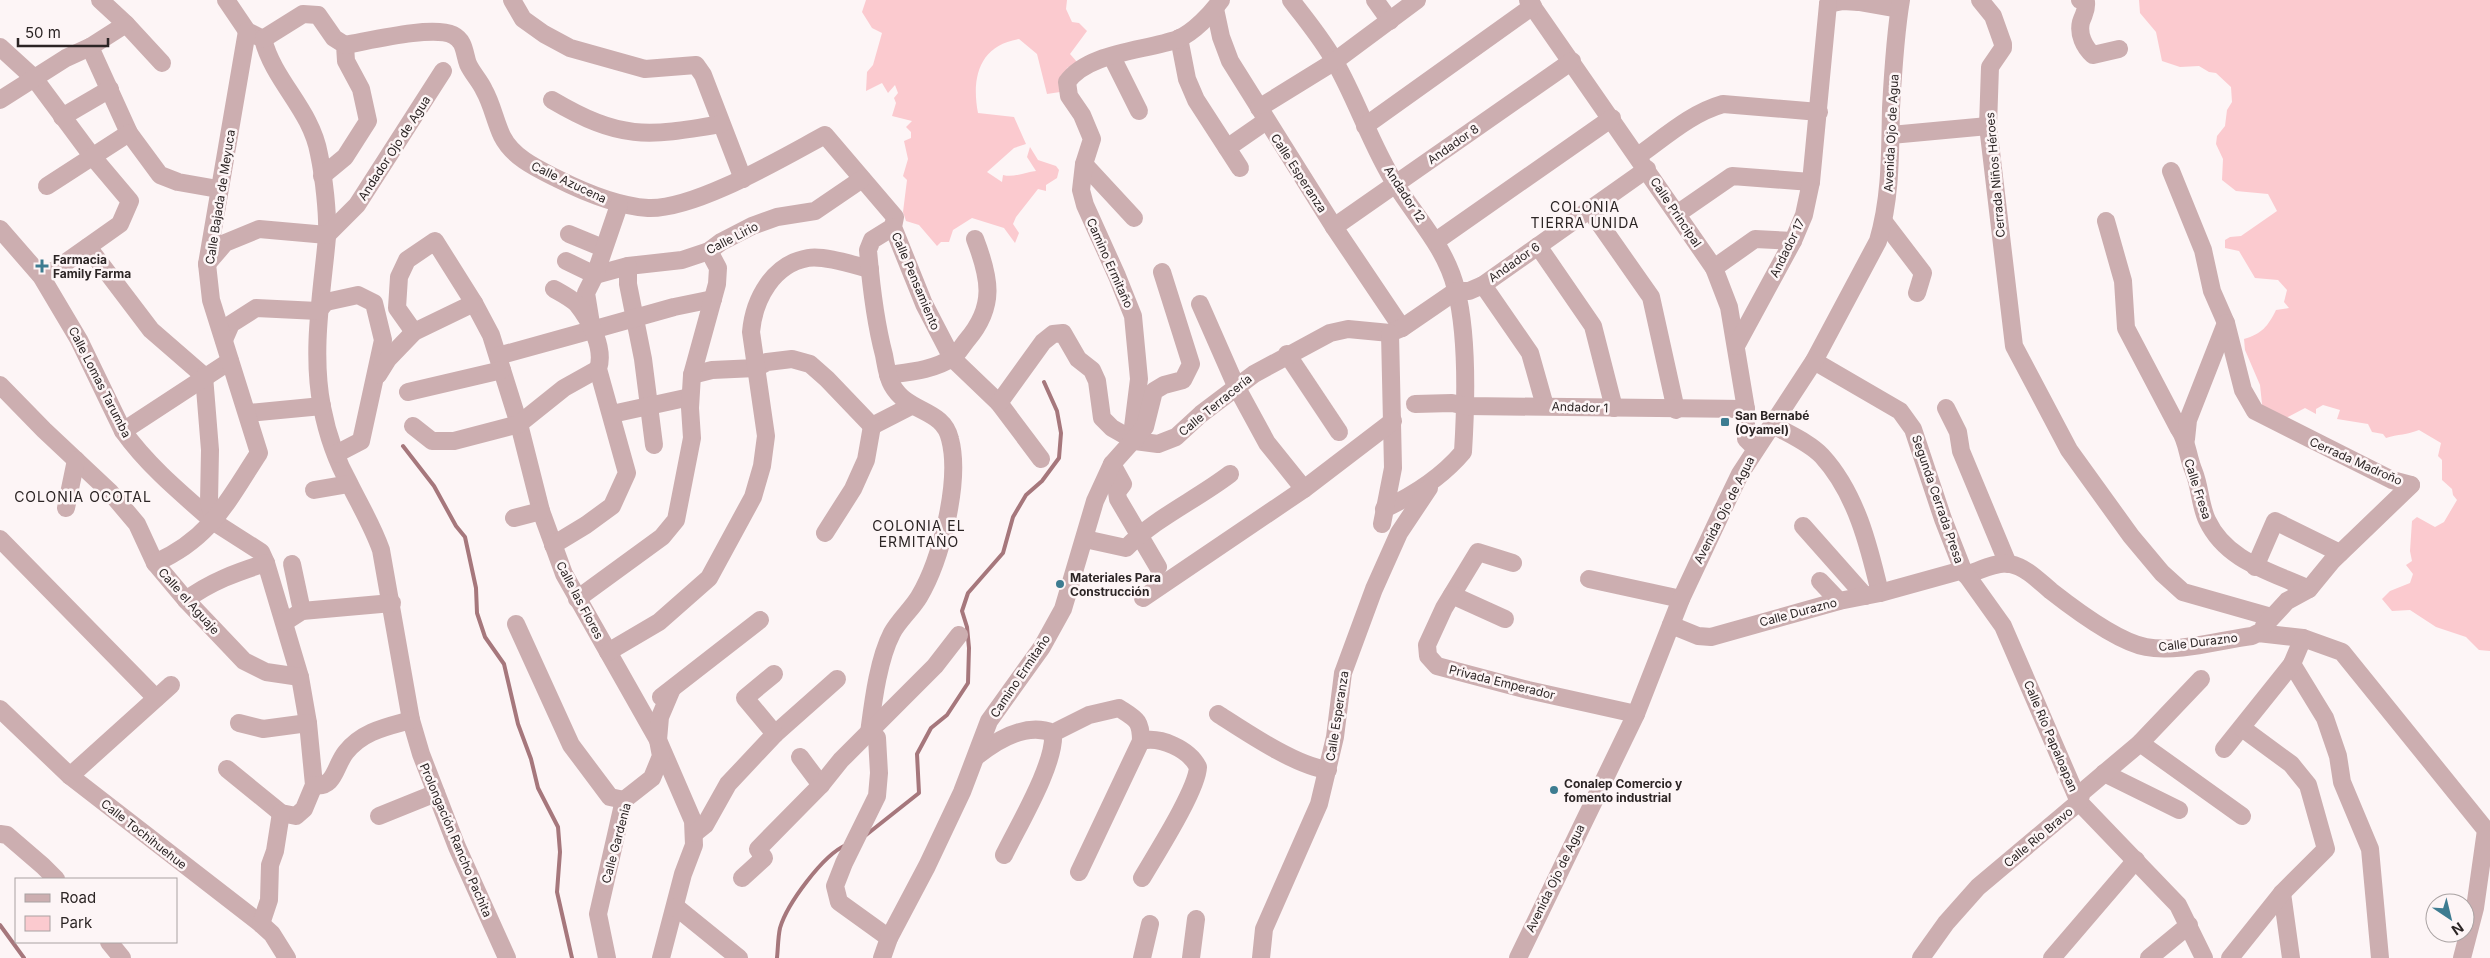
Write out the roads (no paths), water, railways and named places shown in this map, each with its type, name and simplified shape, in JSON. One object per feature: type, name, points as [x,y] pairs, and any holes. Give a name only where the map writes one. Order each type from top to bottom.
[{"type":"street","points":[[100,0],[126,24],[162,63]]},
{"type":"street","points":[[226,0],[247,31],[263,40],[302,14],[318,15],[334,38],[344,45],[346,61],[361,89],[368,121],[345,157],[322,176]]},
{"type":"street","points":[[512,0],[523,18],[544,34],[570,48],[645,69],[696,65],[703,75],[742,178]]},
{"type":"street","name":"Andador 12","points":[[1291,0],[1335,61],[1365,126],[1395,184],[1436,241],[1448,262],[1456,291],[1462,328],[1466,406]]},
{"type":"street","points":[[1375,0],[1390,21]]},
{"type":"street","points":[[1227,148],[1262,115],[1417,0]]},
{"type":"street","name":"Cerrada Niños Héroes","points":[[1980,0],[1992,16],[2003,48],[1990,67],[1988,126],[2014,346],[2069,450],[2131,536],[2162,573],[2183,592],[2271,617]]},
{"type":"street","points":[[2080,0],[2086,2],[2087,10],[2081,23],[2081,36],[2085,48],[2093,55],[2119,49]]},
{"type":"street","points":[[1827,2],[1859,1],[1900,5]]},
{"type":"street","name":"Andador 17","points":[[1736,346],[1793,241],[1804,215],[1811,182],[1819,112],[1827,2]]},
{"type":"street","points":[[1365,126],[1531,3]]},
{"type":"street","name":"Calle Principal","points":[[1531,3],[1714,268],[1729,307],[1746,409],[1746,438],[1756,449]]},
{"type":"street","points":[[1139,111],[1112,57],[1179,38],[1218,5]]},
{"type":"street","name":"Calle Esperanza","points":[[1218,5],[1221,37],[1230,61],[1262,115],[1334,227],[1396,331],[1393,468],[1383,516],[1433,481],[1463,452],[1466,406]]},
{"type":"street","name":"Avenida Ojo de Agua","points":[[1518,958],[1636,714],[1681,599],[1726,503],[1756,449],[1814,361],[1871,256],[1884,222],[1890,181],[1891,135],[1900,5]]},
{"type":"street","points":[[0,100],[66,58],[90,47],[126,24]]},
{"type":"street","name":"Calle Bajada de Meyuca","points":[[155,563],[185,547],[214,522],[259,453],[211,300],[207,264],[218,190],[247,31]]},
{"type":"street","name":"Calle Azucena","points":[[344,45],[432,31],[454,35],[464,46],[468,65],[485,90],[502,137],[515,153],[533,166],[566,183],[619,205],[649,208],[677,205],[742,178],[825,135]]},
{"type":"street","points":[[1179,38],[1187,80],[1196,100],[1240,168]]},
{"type":"street","name":"Prolongación Rancho Pachita","points":[[263,40],[268,59],[306,115],[314,133],[322,176],[327,235],[318,311],[322,406],[336,454],[349,484],[374,529],[381,550],[392,603],[411,720],[436,793],[457,846],[505,956]]},
{"type":"street","points":[[0,47],[34,78],[92,156],[130,201],[120,224],[55,270],[41,276]]},
{"type":"street","points":[[90,47],[130,133],[160,175],[178,182],[218,190]]},
{"type":"street","name":"Camino Ermitaño","points":[[882,958],[889,938],[927,866],[976,757],[989,721],[1042,647],[1063,609],[1095,501],[1112,464],[1135,441],[1133,427],[1139,379],[1133,316],[1117,276],[1084,206],[1081,190],[1084,164],[1092,139],[1082,115],[1069,96],[1068,82],[1075,71],[1091,62],[1112,57]]},
{"type":"street","name":"Andador 8","points":[[1334,227],[1572,61]]},
{"type":"street","name":"Andador Ojo de Agua","points":[[327,235],[357,205],[443,71]]},
{"type":"street","points":[[62,117],[110,89]]},
{"type":"street","points":[[552,100],[578,115],[619,131],[667,134],[721,124]]},
{"type":"street","name":"Andador 6","points":[[1396,331],[1456,291],[1469,291],[1483,284],[1590,210],[1695,115],[1708,108],[1723,104],[1819,112]]},
{"type":"street","points":[[1436,241],[1612,118]]},
{"type":"street","points":[[1891,135],[1988,126]]},
{"type":"street","points":[[47,186],[130,133]]},
{"type":"street","name":"Calle Pensamiento","points":[[825,135],[895,217],[893,227],[924,304],[952,358],[999,403],[1041,459]]},
{"type":"street","points":[[1084,164],[1134,218]]},
{"type":"street","name":"Cerrada Madroño","points":[[2171,171],[2203,250],[2212,291],[2226,323],[2243,390],[2255,411],[2392,480],[2411,485],[2340,553],[2309,589]]},
{"type":"street","points":[[1677,214],[1732,176],[1811,182]]},
{"type":"street","name":"Calle Lirio","points":[[595,275],[628,266],[682,260],[709,251],[721,242],[752,226],[777,218],[815,211],[862,179]]},
{"type":"street","points":[[592,330],[586,293],[595,275],[619,205]]},
{"type":"street","points":[[1590,210],[1651,297],[1676,410]]},
{"type":"street","name":"Calle Fresa","points":[[2106,221],[2123,281],[2126,328],[2178,429],[2186,439],[2186,454],[2198,483],[2206,519],[2223,545],[2255,567],[2309,589]]},
{"type":"street","points":[[1884,222],[1923,273],[1917,293]]},
{"type":"street","points":[[869,733],[882,662],[892,633],[919,597],[933,566],[945,530],[952,477],[951,440],[946,426],[940,419],[911,406],[892,386],[888,375],[877,328],[868,250],[872,240],[893,227]]},
{"type":"street","name":"Calle Lomas Tarumba","points":[[0,229],[41,276],[79,340],[123,431],[153,466],[214,522]]},
{"type":"street","points":[[207,264],[225,243],[258,229],[327,235]]},
{"type":"street","points":[[569,234],[603,248]]},
{"type":"street","points":[[888,375],[924,370],[952,358],[984,316],[988,297],[986,278],[974,239]]},
{"type":"street","points":[[1714,268],[1755,239],[1793,241]]},
{"type":"street","name":"Calle las Flores","points":[[414,332],[397,308],[399,277],[407,260],[435,241],[474,303],[491,335],[519,424],[553,545],[577,599],[658,740],[693,821],[694,845],[683,874],[676,907],[661,958]]},
{"type":"street","points":[[1538,246],[1594,326],[1614,408]]},
{"type":"street","points":[[88,247],[151,330],[204,376],[210,450],[209,502],[214,522],[261,552],[285,622],[300,677],[308,722],[314,785],[304,809],[296,816],[281,813],[227,769]]},
{"type":"street","points":[[577,599],[662,537],[676,520],[692,438],[690,397],[692,375],[714,299],[718,268],[709,251]]},
{"type":"street","points":[[608,652],[659,622],[709,578],[752,497],[762,466],[766,436],[751,332],[752,316],[768,282],[784,267],[809,258],[870,269]]},
{"type":"street","points":[[566,261],[595,275]]},
{"type":"street","points":[[628,266],[628,284],[650,406],[654,445]]},
{"type":"street","points":[[999,403],[1043,342],[1053,334],[1063,333],[1078,359],[1092,370],[1097,381],[1102,418],[1112,428],[1135,441],[1145,427],[1154,390],[1183,380],[1191,364],[1188,349],[1162,272]]},
{"type":"street","points":[[1483,284],[1530,352],[1545,406]]},
{"type":"street","points":[[553,545],[586,525],[612,506],[627,473],[598,369],[601,360],[600,348],[576,303],[554,289]]},
{"type":"street","points":[[224,340],[231,324],[256,308],[318,311],[326,302],[358,295],[374,303],[383,340],[361,441],[336,454]]},
{"type":"street","points":[[408,392],[500,363],[592,330],[714,299]]},
{"type":"street","points":[[373,382],[388,360],[414,332],[474,303]]},
{"type":"street","points":[[1200,304],[1236,386],[1267,443],[1304,489]]},
{"type":"street","points":[[2186,439],[2188,420],[2226,323]]},
{"type":"street","name":"Calle Terracería","points":[[1135,441],[1158,444],[1176,437],[1236,386],[1287,354],[1330,333],[1348,329],[1396,331]]},
{"type":"street","points":[[1287,354],[1339,432]]},
{"type":"street","points":[[692,375],[712,370],[756,368],[767,362],[792,359],[810,364],[827,378],[872,426]]},
{"type":"street","points":[[123,431],[204,376],[230,361]]},
{"type":"street","name":"Segunda Cerrada Presa","points":[[1814,361],[1900,410],[1913,429],[1943,519],[1964,573]]},
{"type":"street","points":[[413,426],[432,441],[454,441],[519,424],[564,388],[598,369]]},
{"type":"street","name":"Calle el Aguaje","points":[[0,385],[110,492],[138,524],[155,563],[186,600],[244,661],[266,672],[300,677]]},
{"type":"street","points":[[612,414],[690,397]]},
{"type":"street","name":"Andador 1","points":[[1415,404],[1452,403],[1466,406],[1545,406],[1676,410],[1746,409]]},
{"type":"street","points":[[248,413],[322,406]]},
{"type":"street","points":[[872,426],[911,406]]},
{"type":"street","points":[[1946,408],[1958,432],[1961,451],[2008,564]]},
{"type":"street","points":[[1143,598],[1304,489],[1393,422]]},
{"type":"street","points":[[1773,425],[1821,455],[1838,478],[1854,508],[1869,546],[1873,594]]},
{"type":"street","points":[[825,533],[853,489],[866,460],[872,426]]},
{"type":"street","points":[[66,508],[76,460]]},
{"type":"street","points":[[1112,464],[1122,484],[1117,492],[1118,499],[1158,567]]},
{"type":"street","points":[[1085,539],[1126,548],[1139,535],[1212,488],[1230,474]]},
{"type":"street","name":"Calle Esperanza","points":[[1260,958],[1264,929],[1309,829],[1328,770],[1335,737],[1343,673],[1374,589],[1399,533],[1433,481]]},
{"type":"street","points":[[314,490],[349,484]]},
{"type":"street","points":[[514,518],[542,511]]},
{"type":"street","points":[[2255,567],[2275,521],[2340,553]]},
{"type":"street","points":[[1803,526],[1873,594]]},
{"type":"street","points":[[0,539],[156,698]]},
{"type":"street","name":"Privada Emperador","points":[[1513,563],[1478,552],[1452,595],[1427,645],[1428,656],[1437,666],[1528,690],[1636,714]]},
{"type":"street","points":[[186,600],[199,590],[236,572],[266,562]]},
{"type":"street","points":[[292,564],[302,611]]},
{"type":"street","name":"Calle Durazno","points":[[1671,624],[1698,636],[1711,637],[1839,601],[2008,564],[2021,567],[2068,605],[2125,641],[2145,647],[2164,649],[2252,636],[2258,633],[2303,638],[2342,652],[2486,830],[2473,893]]},
{"type":"street","name":"Calle Río Papaloapan","points":[[1964,573],[2003,626],[2079,802],[2178,905],[2204,958]]},
{"type":"street","points":[[1589,579],[1681,599]]},
{"type":"street","points":[[1820,581],[1839,601]]},
{"type":"street","points":[[2258,633],[2286,601],[2309,589]]},
{"type":"street","points":[[1452,595],[1505,619]]},
{"type":"street","points":[[285,622],[302,611],[392,603]]},
{"type":"street","points":[[642,710],[671,691],[760,620]]},
{"type":"street","points":[[516,624],[571,745],[610,797],[624,800]]},
{"type":"street","points":[[742,878],[764,858],[758,849],[821,785],[841,760],[935,666],[959,635]]},
{"type":"street","points":[[2224,749],[2292,664],[2303,638]]},
{"type":"street","points":[[2292,664],[2325,718],[2338,756],[2342,782],[2370,849],[2380,958]]},
{"type":"street","points":[[774,674],[745,698],[775,734]]},
{"type":"street","points":[[695,833],[706,825],[728,784],[775,734],[838,679]]},
{"type":"street","name":"Calle Río Bravo","points":[[1921,958],[1946,923],[1978,887],[2079,802],[2082,792],[2140,743],[2201,679]]},
{"type":"street","points":[[70,776],[171,685]]},
{"type":"street","name":"Calle Gardenia","points":[[607,958],[598,914],[624,800],[652,778],[661,756],[658,740],[660,716],[671,691]]},
{"type":"street","points":[[976,757],[1004,736],[1025,731],[1048,731],[1053,733],[1089,715],[1119,708],[1137,720],[1141,728],[1141,741],[1079,872]]},
{"type":"street","name":"Calle Tochihuehue","points":[[0,709],[70,776],[174,859],[261,924],[272,934],[287,958]]},
{"type":"street","points":[[1218,714],[1309,766],[1328,770]]},
{"type":"street","points":[[314,785],[322,787],[330,782],[341,757],[356,740],[381,728],[411,720]]},
{"type":"street","points":[[239,723],[263,729],[308,722]]},
{"type":"street","points":[[2230,958],[2282,893],[2326,849],[2308,785],[2291,764],[2242,728]]},
{"type":"street","points":[[869,733],[877,738],[880,773],[877,796],[847,856],[835,886],[839,902],[889,938]]},
{"type":"street","points":[[1004,855],[1039,785],[1054,742],[1053,733]]},
{"type":"street","points":[[1141,741],[1158,740],[1169,744],[1188,755],[1198,767],[1198,773],[1182,807],[1142,878]]},
{"type":"street","points":[[2140,743],[2242,816]]},
{"type":"street","points":[[800,757],[821,785]]},
{"type":"street","points":[[2104,773],[2179,810]]},
{"type":"street","points":[[379,816],[436,793]]},
{"type":"street","points":[[261,924],[269,900],[270,865],[275,851],[281,813]]},
{"type":"street","points":[[0,834],[7,835],[44,866],[55,878]]},
{"type":"street","points":[[2052,958],[2136,860]]},
{"type":"street","points":[[2282,893],[2291,958]]},
{"type":"street","points":[[676,907],[740,958]]},
{"type":"street","points":[[1191,958],[1196,919]]},
{"type":"street","points":[[1142,958],[1150,924]]},
{"type":"street","points":[[2149,958],[2189,925]]},
{"type":"street","points":[[110,943],[122,958]]},
{"type":"street","name":"Calle Durazno","points":[[2462,958],[2464,943]]},
{"type":"waterway","points":[[866,835],[919,793],[917,754],[931,728],[947,715],[968,683],[969,648],[967,627],[962,611],[968,593],[1003,553],[1013,517],[1026,495],[1042,481],[1059,458],[1061,433],[1057,411],[1044,382]]},
{"type":"waterway","points":[[403,446],[434,486],[456,526],[465,537],[476,588],[477,613],[485,637],[504,664],[518,724],[531,759],[538,788],[558,827],[560,852],[557,892],[572,958]]},
{"type":"waterway","points":[[777,958],[780,928],[790,906],[817,869],[837,850],[846,845]]},
{"type":"waterway","points":[[0,925],[24,958]]},
{"type":"place","name":"Farmacia Family Farma","points":[[42,266]]},
{"type":"place","name":"San Bernabé (Oyamel)","points":[[1725,422]]},
{"type":"place","name":"Materiales Para Construcción","points":[[1060,584]]},
{"type":"place","name":"Conalep Comercio y fomento industrial","points":[[1554,790]]},
{"type":"district","name":"COLONIA TIERRA UNIDA","points":[[1585,214]]},
{"type":"district","name":"COLONIA OCOTAL","points":[[83,496]]},
{"type":"district","name":"COLONIA EL ERMITAÑO","points":[[919,534]]}]
